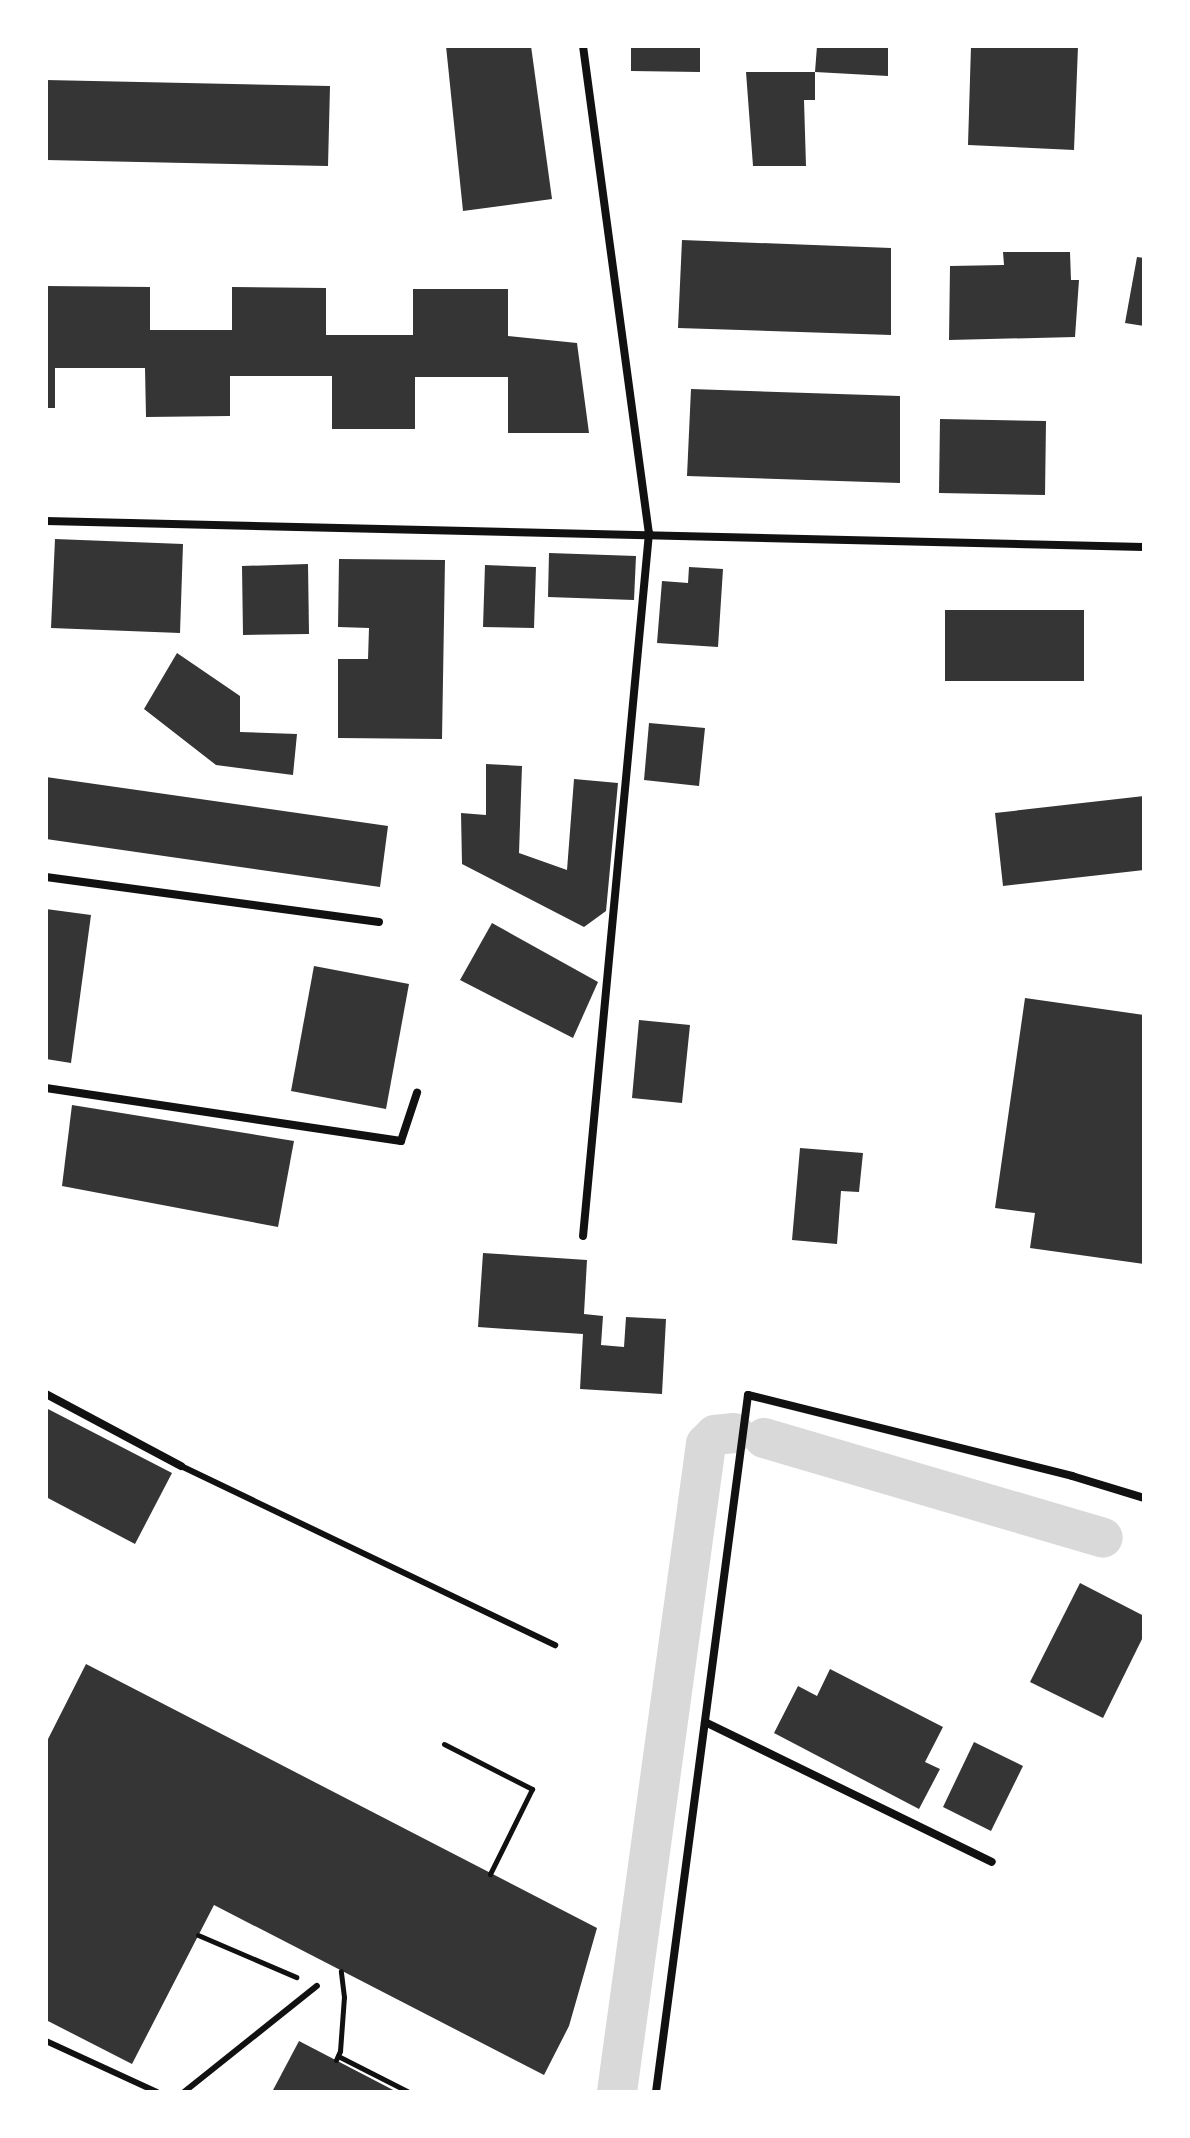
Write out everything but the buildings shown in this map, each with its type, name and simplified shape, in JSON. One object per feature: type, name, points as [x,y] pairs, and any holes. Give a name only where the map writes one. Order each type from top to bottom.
[{"type":"street","points":[[583,46],[649,533],[583,1236]]},
{"type":"street","points":[[46,521],[1144,547]]},
{"type":"street","points":[[46,877],[379,922]]},
{"type":"street","points":[[46,1088],[401,1141],[417,1093]]},
{"type":"street","points":[[46,1394],[181,1466]]},
{"type":"street","points":[[656,2092],[748,1395],[1072,1476],[1144,1498]]},
{"type":"street","points":[[705,1722],[992,1862]]},
{"type":"lane","points":[[181,1466],[555,1645]]},
{"type":"lane","points":[[184,2092],[317,1986]]},
{"type":"lane","points":[[46,2041],[157,2092]]},
{"type":"path","points":[[444,1744],[532,1789],[490,1874]]},
{"type":"path","points":[[198,1935],[317,1986]]},
{"type":"path","points":[[341,1971],[344,1997],[337,2058],[409,2092]]},
{"type":"waterway","points":[[617,2092],[706,1444],[715,1435],[734,1433]]},
{"type":"waterway","points":[[764,1438],[1103,1538]]}]
